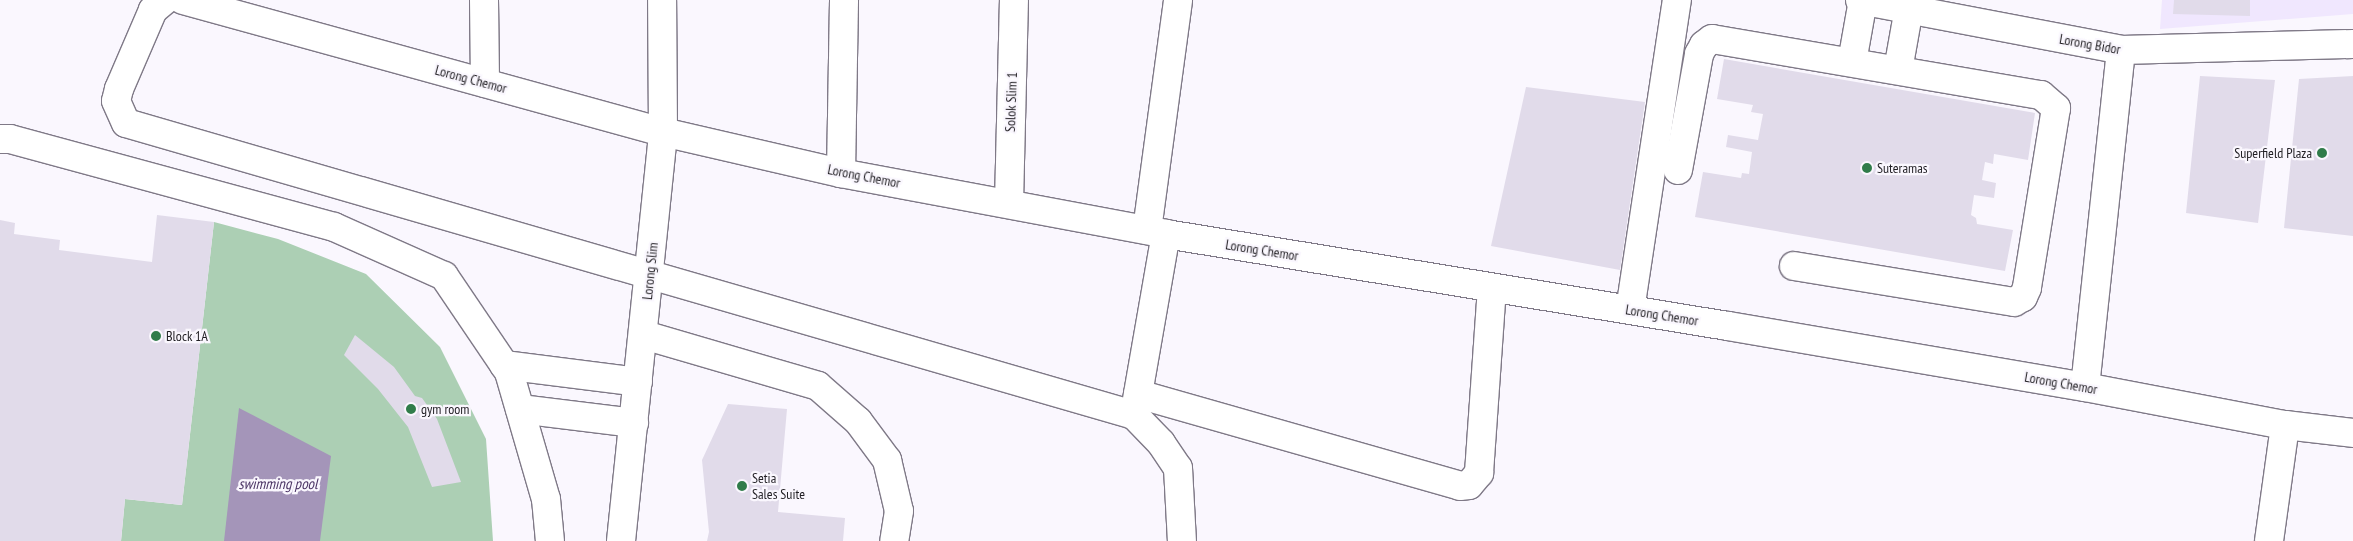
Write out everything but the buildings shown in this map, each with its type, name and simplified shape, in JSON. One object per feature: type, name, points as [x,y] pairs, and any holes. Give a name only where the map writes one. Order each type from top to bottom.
[{"type":"street","points":[[164,0],[153,10],[118,89],[116,101],[126,123],[650,275],[1136,404],[1460,486],[1469,486],[1479,473],[1492,290]]},
{"type":"street","name":"Lorong Chemor","points":[[184,0],[663,132],[841,173],[1156,232],[1492,290],[1630,310],[2085,387],[2285,425],[2353,433]]},
{"type":"street","points":[[484,0],[485,83]]},
{"type":"street","name":"Lorong Slim","points":[[621,541],[644,335],[663,132],[662,0]]},
{"type":"street","points":[[841,173],[844,0]]},
{"type":"street","name":"Solok Slim 1","points":[[1008,203],[1014,0]]},
{"type":"street","points":[[1178,0],[1156,232],[1136,404],[1178,468],[1182,541]]},
{"type":"street","points":[[1630,310],[1677,0]]},
{"type":"street","points":[[1852,62],[1861,0]]},
{"type":"street","name":"Lorong Bidor","points":[[1861,0],[2121,50],[2353,44]]},
{"type":"street","points":[[1898,70],[1909,8]]},
{"type":"street","points":[[1678,170],[1699,54],[1704,45],[1712,39],[2041,95],[2056,108],[2056,128],[2023,297],[2004,303],[1794,266]]},
{"type":"street","points":[[2085,387],[2121,50]]},
{"type":"street","points":[[0,139],[10,139],[334,227],[444,276],[504,365],[520,409],[546,499],[550,541]]},
{"type":"street","points":[[644,335],[818,386],[858,420],[887,460],[899,511],[894,541]]},
{"type":"street","points":[[504,365],[638,382]]},
{"type":"street","points":[[520,409],[634,423]]},
{"type":"street","points":[[2269,541],[2285,425]]},
{"type":"shaded area","points":[[2162,0],[2353,0],[2353,14],[2160,29]]},
{"type":"green space","points":[[214,222],[278,239],[366,274],[440,347],[486,439],[493,541],[121,541],[125,499],[182,505]]},
{"type":"water","name":"swimming pool","points":[[239,408],[331,456],[320,541],[224,541]]},
{"type":"place","name":"Superfield Plaza","points":[[2322,153]]},
{"type":"place","name":"Suteramas","points":[[1867,168]]},
{"type":"place","name":"Block 1A","points":[[156,336]]},
{"type":"place","name":"gym room","points":[[411,409]]},
{"type":"place","name":"Setia Sales Suite","points":[[742,486]]}]
